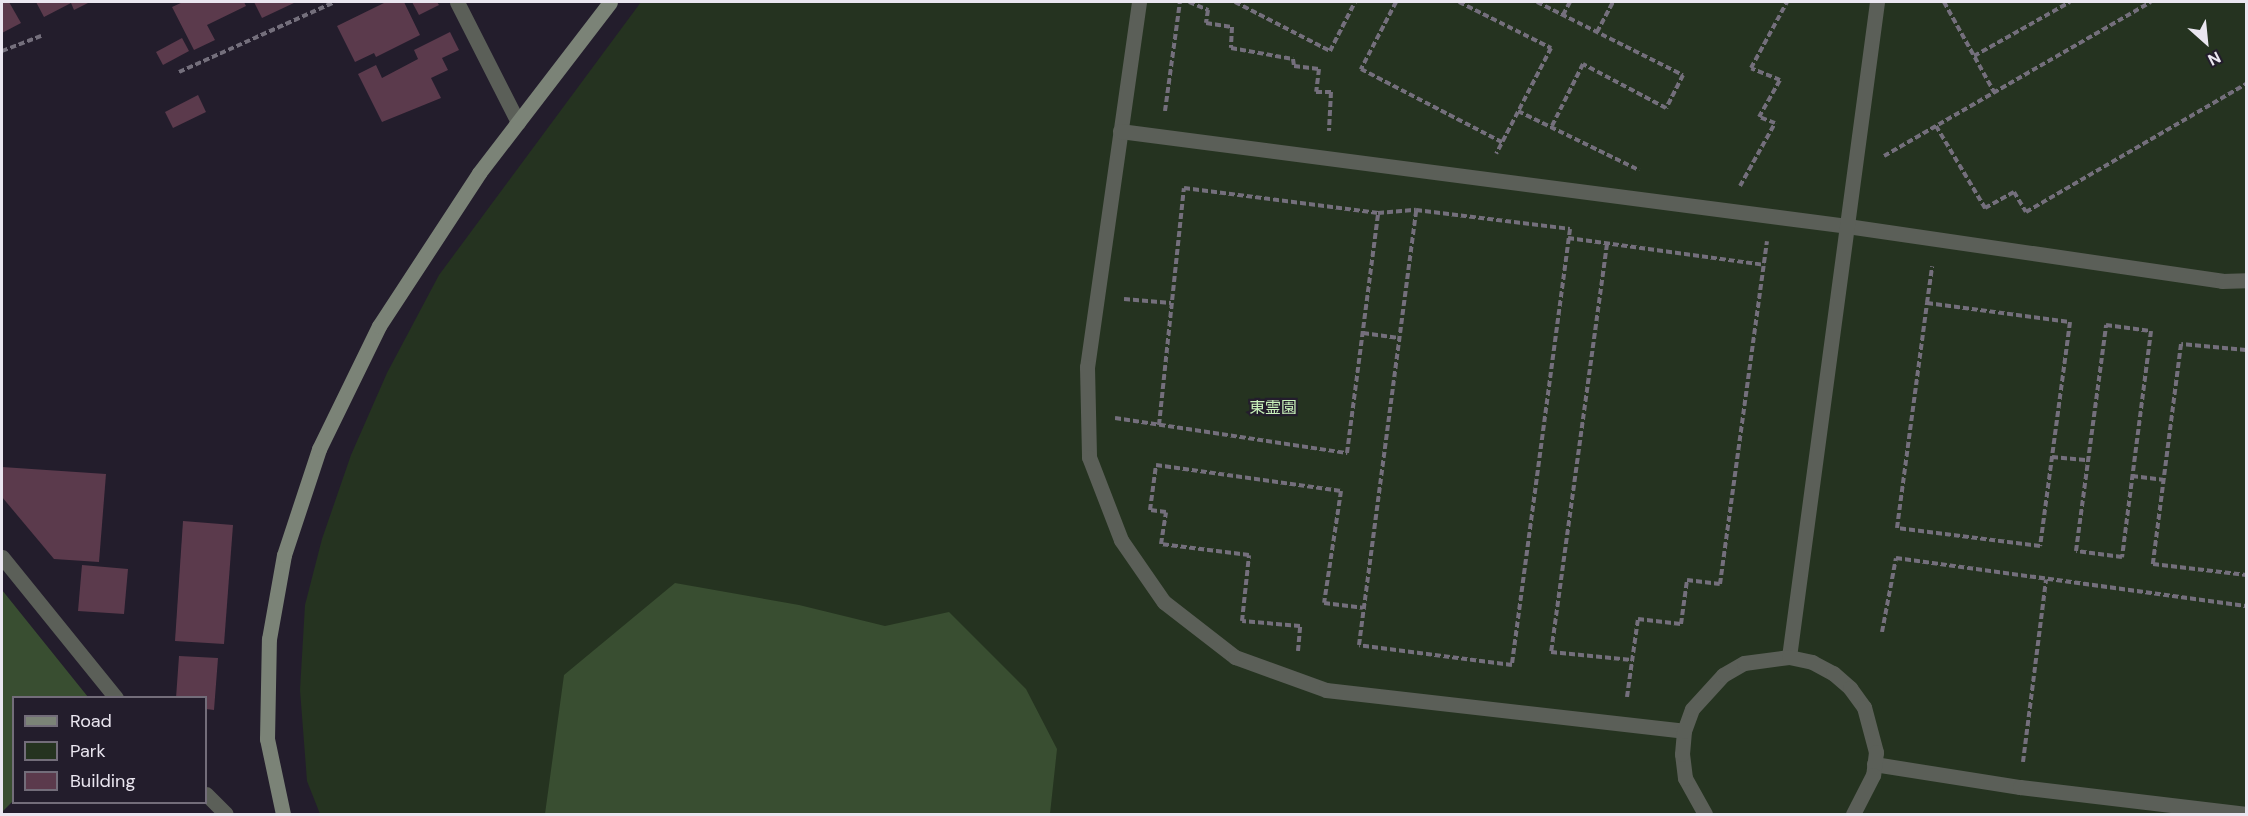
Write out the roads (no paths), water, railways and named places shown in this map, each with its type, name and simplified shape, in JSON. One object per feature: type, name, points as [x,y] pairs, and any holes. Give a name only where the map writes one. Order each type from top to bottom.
[{"type":"street","points":[[457,2],[518,122]]},
{"type":"street","points":[[279,813],[267,740],[269,639],[284,555],[319,449],[379,326],[479,173],[609,2]]},
{"type":"street","points":[[1139,2],[1087,367],[1089,457],[1121,540],[1164,602],[1235,657],[1326,690],[1684,731]]},
{"type":"street","points":[[1789,657],[1877,2]]},
{"type":"street","points":[[1120,132],[1847,226],[2222,281],[2247,280]]},
{"type":"street","points":[[2,557],[114,696]]},
{"type":"street","points":[[1705,814],[1685,778],[1684,731],[1692,710],[1723,675],[1766,657],[1789,657],[1812,663],[1850,688],[1872,729],[1874,764],[1865,797],[1853,814]]},
{"type":"street","points":[[1874,764],[2020,787],[2247,814]]},
{"type":"street","points":[[207,796],[226,814]]},
{"type":"park label","name":"東霊園","points":[[1273,408]]}]
